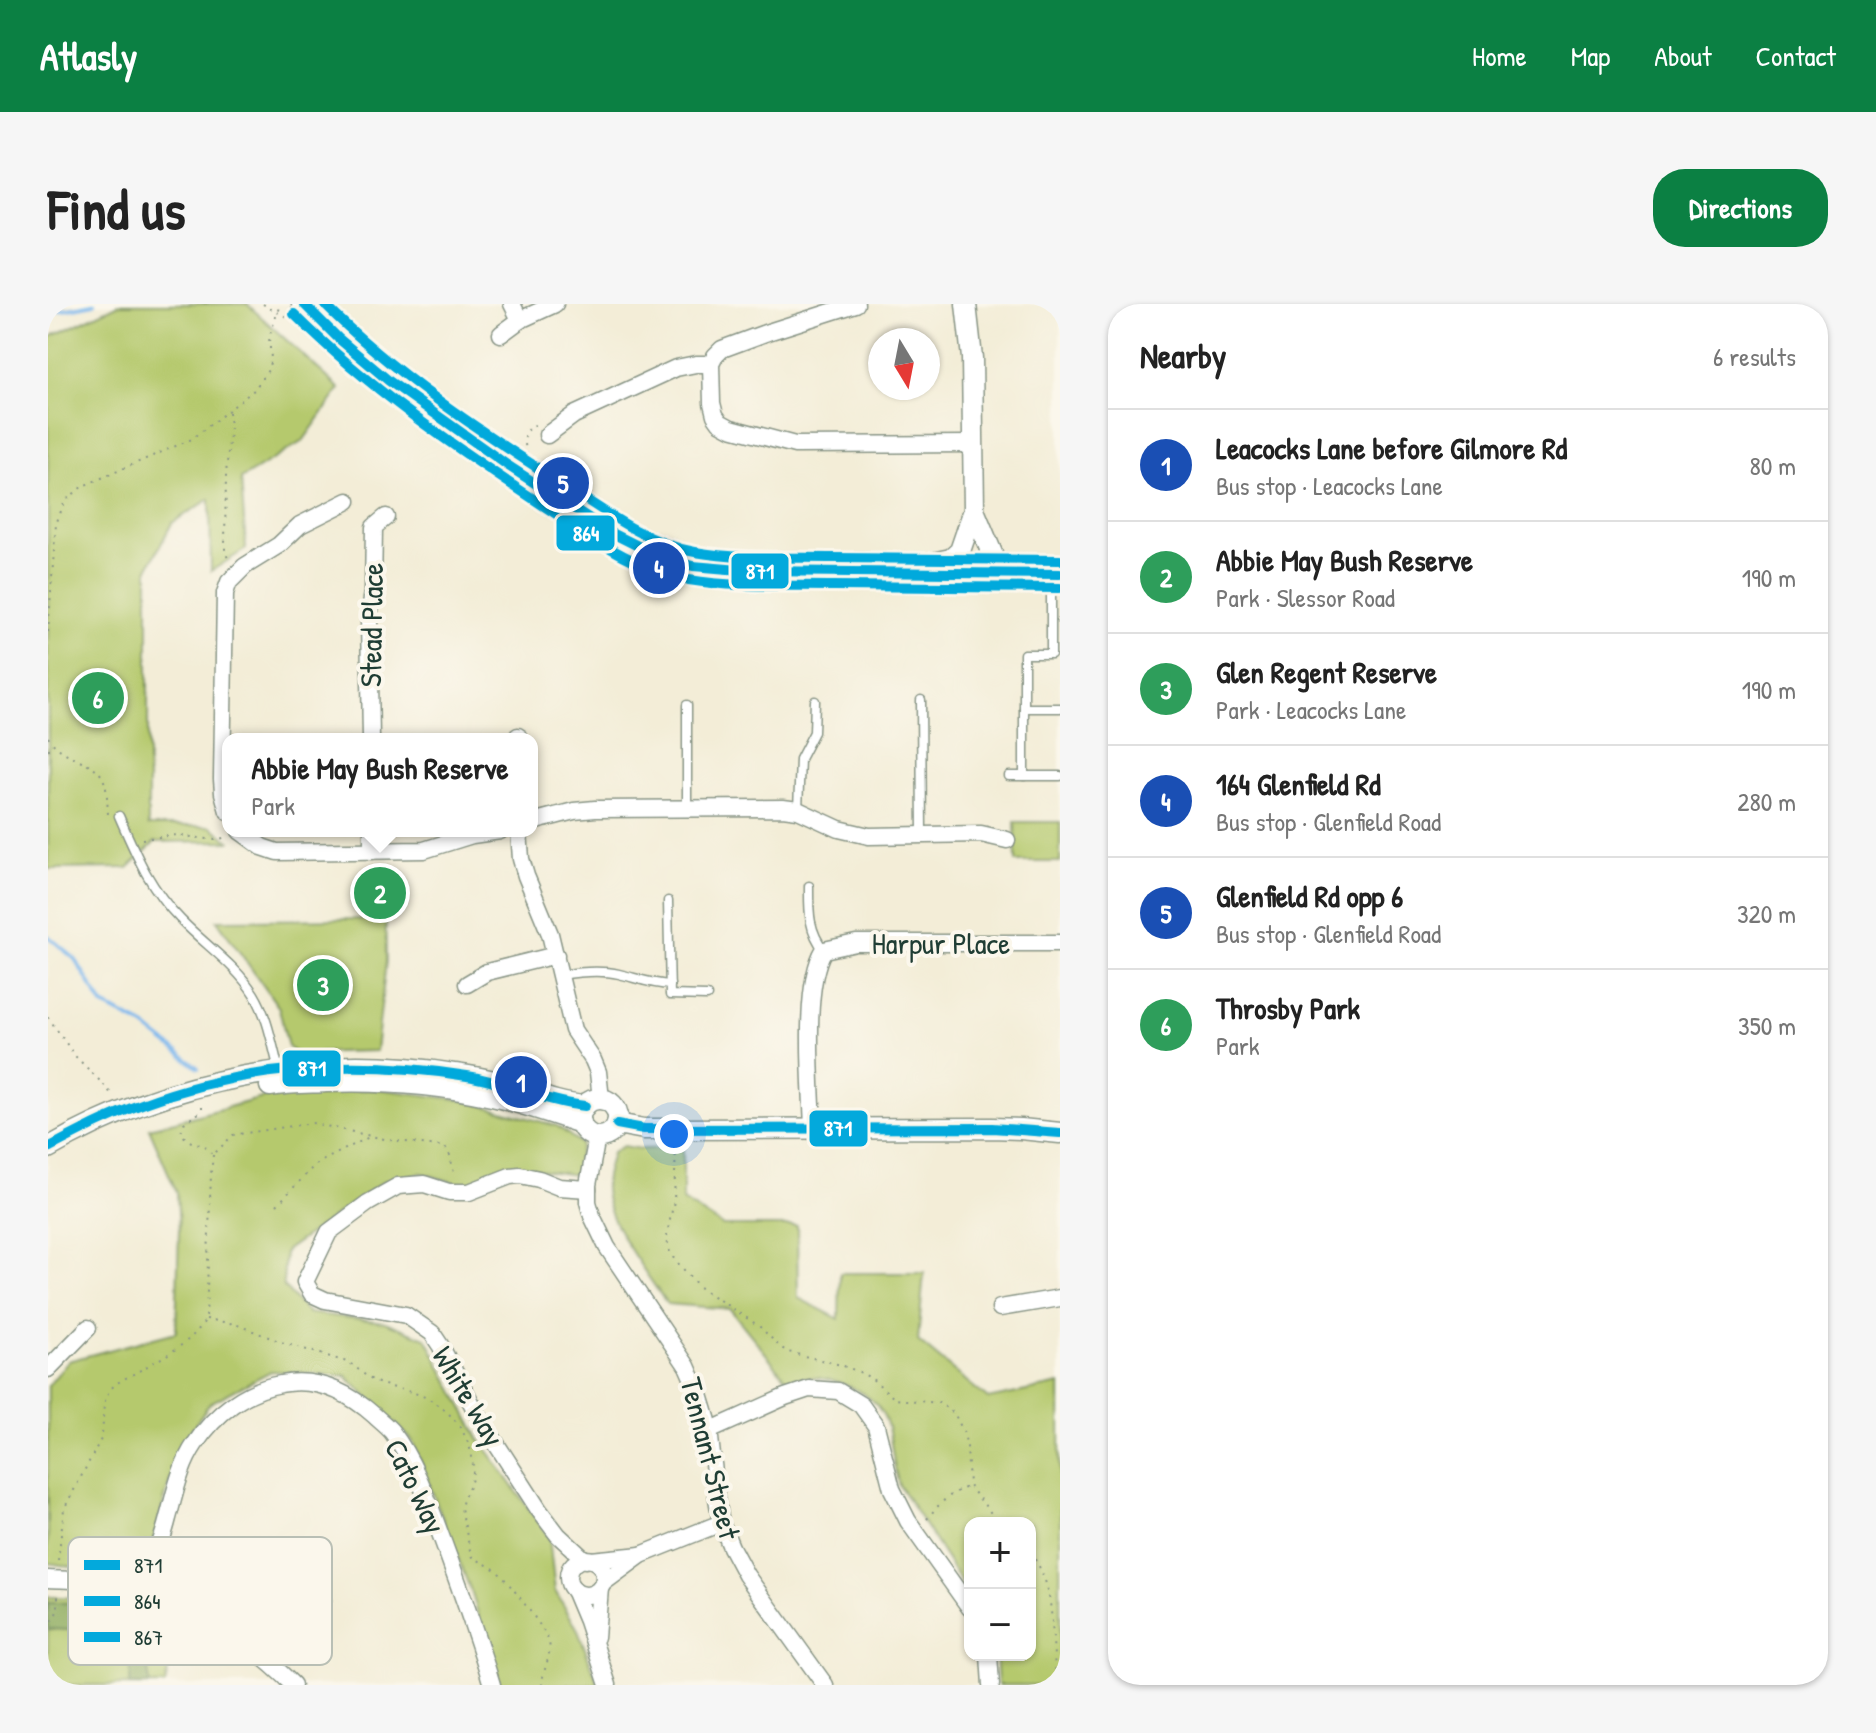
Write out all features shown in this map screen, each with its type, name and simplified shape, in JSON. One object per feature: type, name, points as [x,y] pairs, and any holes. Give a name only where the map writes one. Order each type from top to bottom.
[{"type":"main road","points":[[300,314],[338,338],[389,381],[507,465],[581,514],[664,559],[693,566],[751,571],[1056,574]]},
{"type":"street","points":[[512,304],[520,320]]},
{"type":"street","points":[[501,334],[520,320],[555,304]]},
{"type":"street","points":[[856,304],[722,349],[711,364],[712,403],[720,422],[731,428],[795,445],[974,444]]},
{"type":"street","points":[[862,573],[951,559],[960,551],[974,510],[972,358],[966,304]]},
{"type":"street","points":[[547,435],[574,415],[676,368],[711,364]]},
{"type":"street","points":[[223,733],[224,605],[229,582],[238,572],[279,545],[300,525],[348,501]]},
{"type":"street","points":[[974,510],[996,563],[1019,574]]},
{"type":"street","name":"Stead Place","points":[[371,733],[369,617],[373,592],[372,539],[374,527],[386,517]]},
{"type":"street","points":[[538,821],[585,810],[798,810],[853,833],[869,836],[981,834],[1007,840]]},
{"type":"street","points":[[248,837],[262,847],[277,852],[424,850],[466,837]]},
{"type":"street","points":[[372,837],[372,851]]},
{"type":"street","points":[[48,1148],[121,1112],[179,1092],[354,1066],[403,1067],[452,1073],[497,1082],[563,1104],[589,1109],[610,1102],[618,1115],[617,1124],[608,1135],[597,1137],[589,1134],[589,1109],[598,1072],[573,1030],[550,934],[521,859],[519,837]]},
{"type":"street","name":"Harpur Place","points":[[824,950],[856,943],[1060,943]]},
{"type":"street","points":[[813,1130],[810,1007],[815,972],[824,950]]},
{"type":"street","points":[[467,984],[487,972],[556,955]]},
{"type":"street","points":[[48,1164],[108,1130],[147,1114],[281,1077]]},
{"type":"street","points":[[617,1124],[644,1129],[1006,1129],[1060,1133]]},
{"type":"street","name":"Tennant Street","points":[[597,1137],[588,1202],[598,1232],[687,1366],[701,1398],[709,1431],[721,1523],[746,1575],[825,1685]]},
{"type":"street","points":[[459,1193],[520,1175],[559,1187],[588,1189]]},
{"type":"street","name":"White Way","points":[[459,1193],[415,1183],[398,1186],[368,1203],[329,1232],[305,1282],[312,1294],[325,1300],[406,1315],[432,1333],[479,1417],[539,1510],[583,1563]]},
{"type":"street","points":[[1000,1308],[1060,1298]]},
{"type":"street","points":[[48,1369],[88,1328]]},
{"type":"street","name":"Cato Way","points":[[162,1537],[183,1469],[193,1447],[210,1424],[250,1392],[270,1385],[295,1381],[334,1388],[370,1411],[391,1431],[413,1466],[473,1623],[492,1685]]},
{"type":"street","points":[[709,1431],[809,1389],[838,1391],[861,1405],[876,1426],[892,1489],[908,1521],[964,1600]]},
{"type":"street","points":[[608,1685],[569,1579],[583,1563],[641,1555],[721,1523]]},
{"type":"street","points":[[574,1590],[584,1595],[596,1592],[641,1555]]},
{"type":"street","points":[[583,1563],[602,1569],[604,1574],[595,1643]]},
{"type":"street","points":[[48,1579],[68,1580]]},
{"type":"street","points":[[989,1661],[991,1685]]},
{"type":"street","points":[[270,1665],[293,1685]]},
{"type":"lane","points":[[1024,776],[1024,654],[1051,654],[1056,574]]},
{"type":"lane","points":[[921,700],[922,835]]},
{"type":"lane","points":[[798,810],[800,759],[814,732],[815,701]]},
{"type":"lane","points":[[687,705],[687,808]]},
{"type":"lane","points":[[1024,708],[1060,708]]},
{"type":"lane","points":[[1009,776],[1060,776]]},
{"type":"lane","points":[[114,817],[131,843],[147,878],[163,899],[180,919],[239,973],[255,996],[265,1017],[281,1077]]},
{"type":"lane","points":[[809,886],[809,912],[814,938],[824,950]]},
{"type":"lane","points":[[668,901],[670,995],[707,996]]},
{"type":"lane","points":[[561,975],[576,972],[617,973],[670,985]]},
{"type":"path","points":[[263,304],[276,314],[300,314]]},
{"type":"path","points":[[48,632],[56,524],[65,501],[83,486],[192,439],[254,390],[268,370],[271,358],[269,338],[280,304]]},
{"type":"path","points":[[229,410],[225,543],[227,558],[238,572]]},
{"type":"path","points":[[528,460],[524,436],[529,428],[541,422],[547,435]]},
{"type":"path","points":[[707,587],[736,590]]},
{"type":"path","points":[[48,737],[57,749],[102,775],[114,817]]},
{"type":"path","points":[[48,749],[57,749]]},
{"type":"path","points":[[131,843],[177,835],[215,840],[223,837]]},
{"type":"path","points":[[48,1017],[75,1056],[111,1093],[121,1112]]},
{"type":"path","points":[[202,1107],[202,1111],[184,1123],[181,1132],[185,1139],[205,1146],[213,1155]]},
{"type":"path","points":[[58,1560],[64,1509],[101,1439],[104,1403],[110,1390],[178,1348],[197,1333],[206,1319],[213,1155],[233,1135],[312,1123],[389,1140],[445,1147],[459,1193]]},
{"type":"path","points":[[277,1205],[313,1167],[372,1136]]},
{"type":"path","points":[[676,1146],[674,1201],[667,1234],[671,1255],[699,1287],[759,1326],[788,1352],[862,1373],[895,1399],[929,1401],[954,1413],[967,1446],[969,1486],[994,1517]]},
{"type":"path","points":[[916,1533],[941,1501],[969,1486]]},
{"type":"path","points":[[1036,1561],[1043,1570],[1050,1592],[1058,1685]]},
{"type":"path","points":[[48,1628],[58,1610],[58,1596]]},
{"type":"green space","points":[[119,304],[247,304],[340,389],[303,441],[241,479],[246,549],[211,571],[210,499],[172,523],[148,569],[148,826],[211,826],[230,841],[155,842],[128,868],[48,869],[48,338]]},
{"type":"green space","points":[[1015,822],[1060,822],[1060,862],[1016,862]]},
{"type":"green space","points":[[385,865],[386,961],[376,1051],[297,1053],[288,1047],[279,1008],[217,920],[375,919],[375,866]]},
{"type":"green space","points":[[379,1089],[462,1100],[557,1126],[581,1144],[575,1175],[518,1167],[466,1186],[422,1173],[384,1181],[285,1251],[283,1286],[307,1313],[385,1322],[426,1338],[479,1438],[549,1537],[555,1591],[577,1628],[599,1685],[500,1685],[472,1594],[412,1440],[346,1376],[271,1371],[210,1403],[180,1446],[154,1537],[68,1537],[68,1566],[48,1563],[48,1386],[68,1361],[176,1332],[177,1193],[149,1128],[285,1092]]},
{"type":"green space","points":[[623,1146],[683,1148],[683,1201],[723,1226],[797,1226],[798,1298],[839,1319],[840,1273],[924,1273],[918,1341],[988,1399],[1060,1384],[1060,1685],[998,1685],[996,1661],[1036,1661],[1036,1517],[964,1517],[964,1587],[899,1485],[887,1424],[873,1402],[851,1387],[824,1379],[799,1378],[791,1385],[730,1309],[667,1304],[612,1217],[605,1180],[612,1153]]},
{"type":"green space","points":[[48,1597],[68,1598],[68,1665],[169,1665],[165,1685],[48,1685]]},
{"type":"green space","points":[[48,1603],[68,1603],[68,1630],[48,1629]]},
{"type":"green space","points":[[131,1665],[147,1665],[150,1685],[130,1685]]},
{"type":"waterway","points":[[48,313],[94,304]]},
{"type":"waterway","points":[[48,936],[75,959],[103,1005],[144,1026],[198,1068]]},
{"type":"transit line","name":"871","points":[[304,304],[389,381],[507,465],[610,532],[664,559],[693,566],[751,571],[1060,574]]},
{"type":"transit line","name":"867","points":[[324,304],[379,354],[468,422],[625,524],[659,542],[712,555],[747,557],[1060,560]]},
{"type":"transit line","name":"864","points":[[294,314],[383,392],[478,462],[614,550],[669,575],[707,583],[744,585],[1060,588]]},
{"type":"transit line","name":"871","points":[[48,1148],[94,1124],[181,1091],[221,1081],[303,1069],[385,1068],[467,1076],[585,1106]]},
{"type":"transit line","name":"871","points":[[617,1124],[644,1129],[992,1128],[1060,1133]]},
{"type":"place","name":"Glenfield Rd opp 6","points":[[563,483]]},
{"type":"place","name":"164 Glenfield Rd","points":[[659,568]]},
{"type":"place","name":"Throsby Park","points":[[98,698]]},
{"type":"place","name":"Abbie May Bush Reserve","points":[[380,893]]},
{"type":"place","name":"Glen Regent Reserve","points":[[323,985]]},
{"type":"place","name":"Leacocks Lane before Gilmore Rd","points":[[521,1082]]}]
